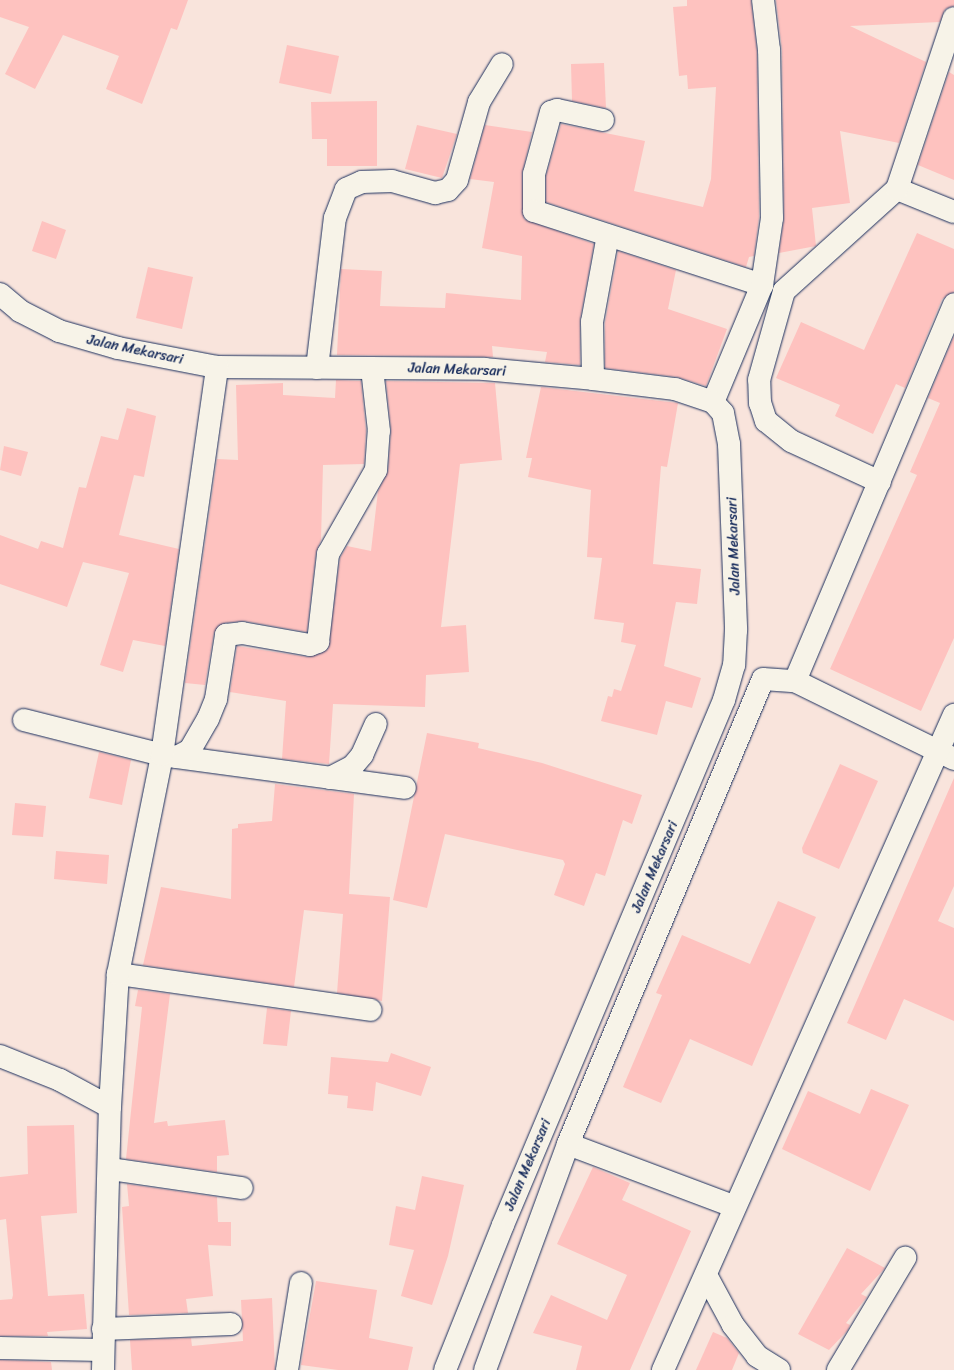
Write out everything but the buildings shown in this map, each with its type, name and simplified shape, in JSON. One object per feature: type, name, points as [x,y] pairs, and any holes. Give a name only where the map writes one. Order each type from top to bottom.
[{"type":"street","points":[[713,402],[762,285],[772,218],[769,50],[763,0]]},
{"type":"street","points":[[880,482],[791,441],[766,421],[760,403],[759,380],[784,291],[897,189],[948,61],[954,18]]},
{"type":"street","points":[[317,368],[335,218],[346,189],[362,182],[392,181],[435,193],[448,190],[457,180],[479,102],[502,64]]},
{"type":"street","points":[[603,120],[558,110],[551,112],[534,174],[532,203],[538,214],[762,285]]},
{"type":"street","points":[[897,189],[954,212]]},
{"type":"street","points":[[593,379],[592,322],[608,235]]},
{"type":"street","name":"Jalan Mekarsari","points":[[0,294],[20,311],[59,331],[118,348],[216,366],[372,369],[484,369],[593,379],[675,389],[713,402],[723,413],[728,427],[736,590],[734,665],[726,693],[712,733],[506,1217],[446,1370]]},
{"type":"street","points":[[795,680],[954,304]]},
{"type":"street","points":[[102,1349],[110,1169],[110,1107],[118,974],[170,756],[216,366]]},
{"type":"street","points":[[170,756],[190,750],[208,719],[216,699],[226,635],[242,633],[315,645],[318,642],[328,554],[376,470],[379,431],[372,369]]},
{"type":"street","points":[[484,1370],[568,1144],[763,679],[795,680],[946,755]]},
{"type":"street","points":[[663,1370],[706,1275],[733,1206],[946,755],[954,715]]},
{"type":"street","points":[[24,720],[170,756],[405,788]]},
{"type":"street","points":[[330,778],[352,767],[362,755],[376,724]]},
{"type":"street","points":[[118,974],[370,1010]]},
{"type":"street","points":[[0,1056],[60,1080],[110,1107]]},
{"type":"street","points":[[568,1144],[733,1206]]},
{"type":"street","points":[[110,1169],[242,1188]]},
{"type":"street","points":[[838,1370],[905,1258]]},
{"type":"street","points":[[706,1275],[733,1325],[757,1356],[779,1370]]},
{"type":"street","points":[[287,1370],[300,1283]]},
{"type":"street","points":[[0,1348],[102,1349],[231,1324]]}]
